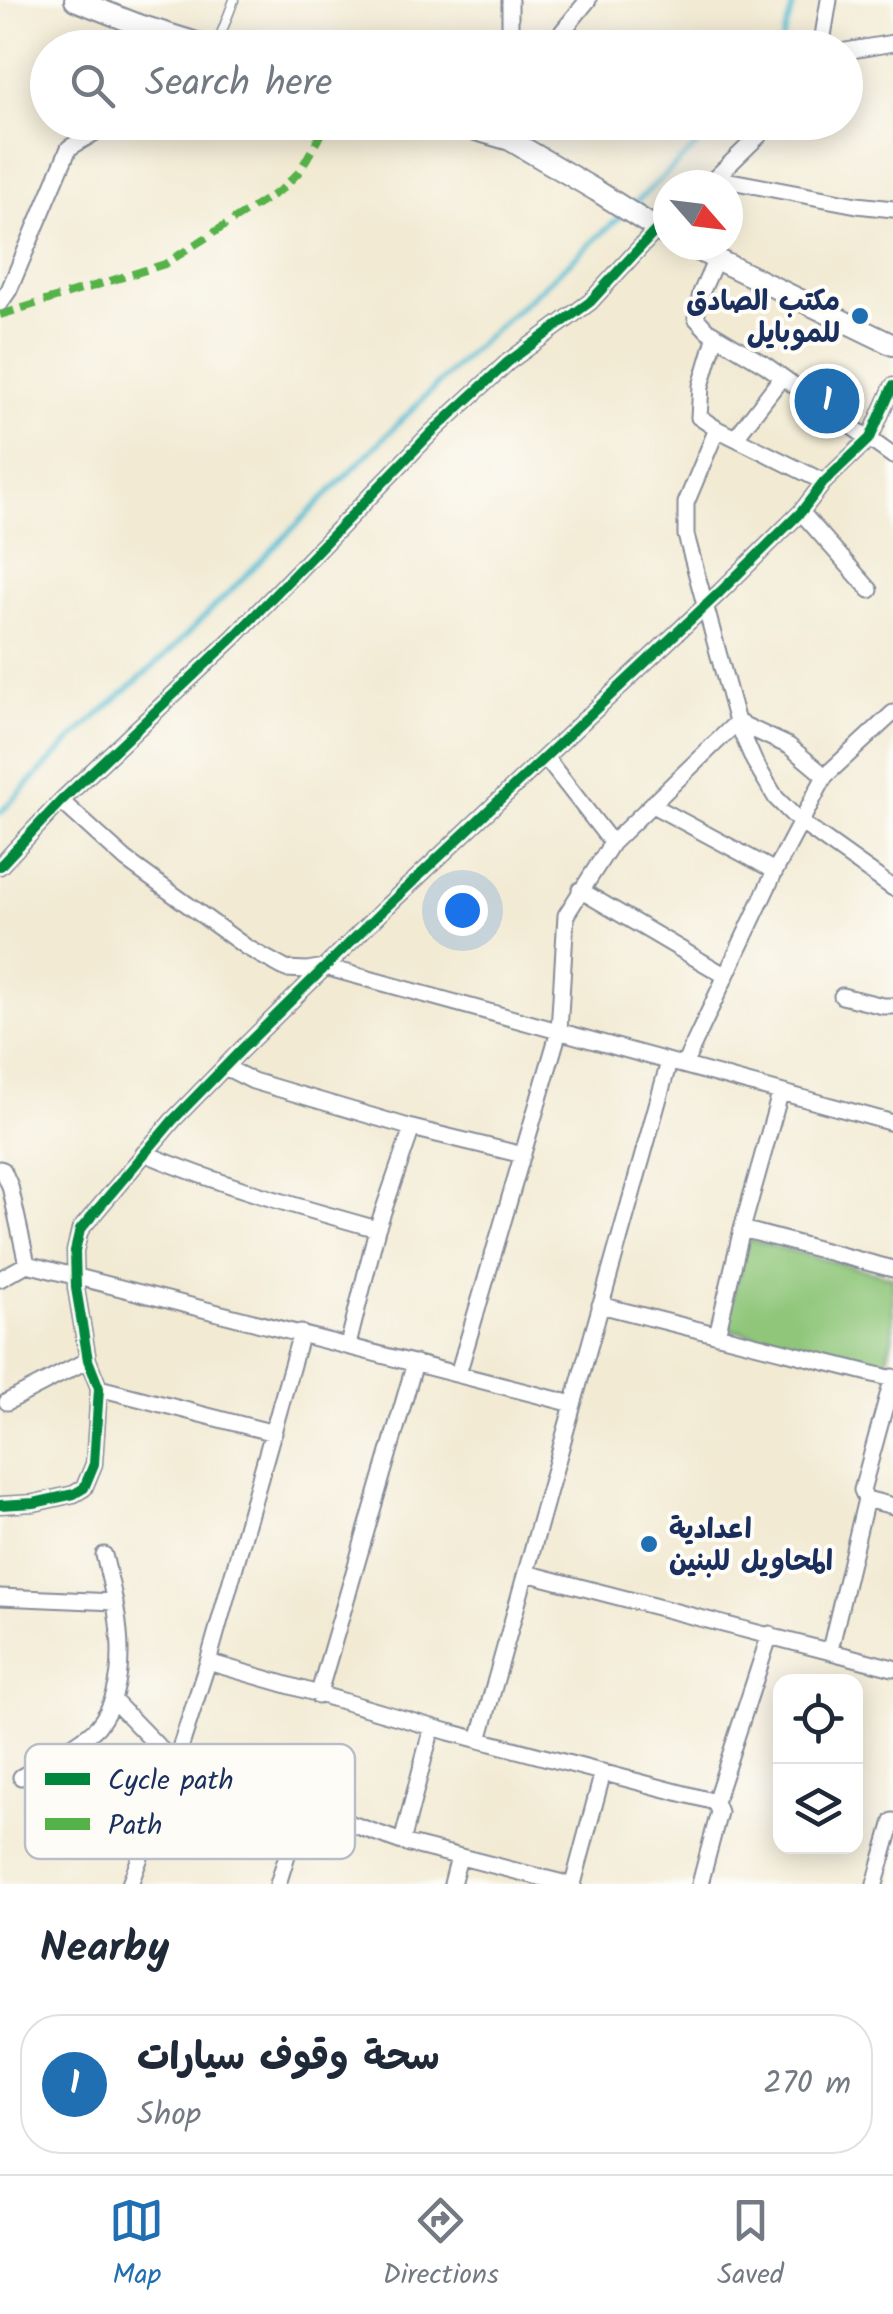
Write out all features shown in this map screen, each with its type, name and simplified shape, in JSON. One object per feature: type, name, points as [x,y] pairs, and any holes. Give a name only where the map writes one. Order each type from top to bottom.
[{"type":"street","points":[[75,0],[155,30]]},
{"type":"street","points":[[510,0],[510,30]]},
{"type":"street","points":[[564,30],[588,0]]},
{"type":"street","points":[[824,30],[829,0]]},
{"type":"street","points":[[863,48],[893,43]]},
{"type":"street","points":[[0,303],[69,148],[82,140]]},
{"type":"street","points":[[523,140],[653,226]]},
{"type":"street","points":[[723,170],[754,140]]},
{"type":"street","points":[[743,186],[893,209]]},
{"type":"street","points":[[0,866],[61,802],[233,638],[431,433],[508,362],[590,302],[653,237]]},
{"type":"street","points":[[716,260],[701,293],[696,318],[893,456]]},
{"type":"street","points":[[718,260],[893,345]]},
{"type":"street","points":[[716,334],[701,386],[700,417],[716,429],[824,482]]},
{"type":"street","points":[[736,437],[782,376]]},
{"type":"street","points":[[0,1505],[34,1503],[74,1494],[84,1488],[94,1464],[99,1388],[88,1360],[76,1277],[75,1251],[80,1230],[173,1120],[325,967],[801,512],[824,482],[870,438],[893,386]]},
{"type":"street","points":[[716,429],[686,503],[686,535],[737,722],[776,798],[800,822],[893,888]]},
{"type":"street","points":[[801,512],[870,590]]},
{"type":"street","points":[[479,1740],[600,1305],[676,1064],[726,976],[825,776],[893,713]]},
{"type":"street","points":[[737,722],[789,746],[825,776]]},
{"type":"street","points":[[458,1374],[559,1031],[566,915],[612,843],[737,722]]},
{"type":"street","points":[[545,757],[612,843]]},
{"type":"street","points":[[61,802],[126,860],[246,947],[286,969],[325,967],[893,1123]]},
{"type":"street","points":[[652,805],[776,871]]},
{"type":"street","points":[[580,890],[726,976]]},
{"type":"street","points":[[842,996],[893,1006]]},
{"type":"street","points":[[225,1067],[253,1081],[412,1128],[523,1154]]},
{"type":"street","points":[[717,1335],[780,1094]]},
{"type":"street","points":[[348,1345],[377,1229],[412,1128]]},
{"type":"street","points":[[144,1154],[270,1200],[377,1229]]},
{"type":"street","points":[[0,1168],[10,1186],[27,1264]]},
{"type":"street","points":[[742,1229],[893,1269]]},
{"type":"street","points":[[0,1279],[27,1264],[573,1404]]},
{"type":"street","points":[[600,1305],[893,1378],[862,1490],[866,1499],[830,1650]]},
{"type":"street","points":[[181,1744],[301,1333]]},
{"type":"street","points":[[7,1402],[88,1360]]},
{"type":"street","points":[[318,1696],[415,1363]]},
{"type":"street","points":[[99,1388],[274,1434]]},
{"type":"street","points":[[866,1499],[893,1506]]},
{"type":"street","points":[[73,1744],[96,1729],[114,1701],[119,1660],[116,1602],[104,1554]]},
{"type":"street","points":[[526,1573],[893,1668]]},
{"type":"street","points":[[0,1598],[116,1602]]},
{"type":"street","points":[[700,1884],[719,1812],[715,1802],[770,1634]]},
{"type":"street","points":[[208,1662],[318,1696],[715,1802]]},
{"type":"street","points":[[114,1701],[156,1744]]},
{"type":"street","points":[[402,1842],[432,1727]]},
{"type":"street","points":[[355,1825],[402,1842],[570,1884],[603,1772]]},
{"type":"street","points":[[21,1778],[25,1775]]},
{"type":"street","points":[[875,1884],[893,1821]]},
{"type":"street","points":[[452,1884],[459,1856]]},
{"type":"street","points":[[130,1884],[139,1859]]},
{"type":"street","points":[[278,1884],[285,1859]]},
{"type":"lane","points":[[222,30],[234,0]]},
{"type":"green space","points":[[747,1239],[893,1277],[893,1335],[884,1370],[724,1328]]},
{"type":"waterway","points":[[786,30],[795,0]]},
{"type":"waterway","points":[[633,205],[703,140]]},
{"type":"waterway","points":[[0,813],[80,731],[165,656],[469,353],[621,216]]},
{"type":"marked path","points":[[0,315],[165,264],[282,189],[299,172],[318,140]]},
{"type":"cycle path","points":[[0,866],[61,801],[233,638],[431,433],[508,362],[590,302],[653,233]]},
{"type":"cycle path","points":[[0,1505],[34,1503],[74,1494],[84,1488],[94,1464],[99,1388],[88,1360],[76,1288],[75,1251],[80,1230],[173,1120],[242,1049],[801,512],[824,482],[870,438],[893,386]]},
{"type":"place","name":"مكتب الصادق للموبايل","points":[[860,316]]},
{"type":"place","name":"سحة وقوف سيارات","points":[[827,401]]},
{"type":"place","name":"اعدادية المحاويل للبنين","points":[[649,1544]]}]
